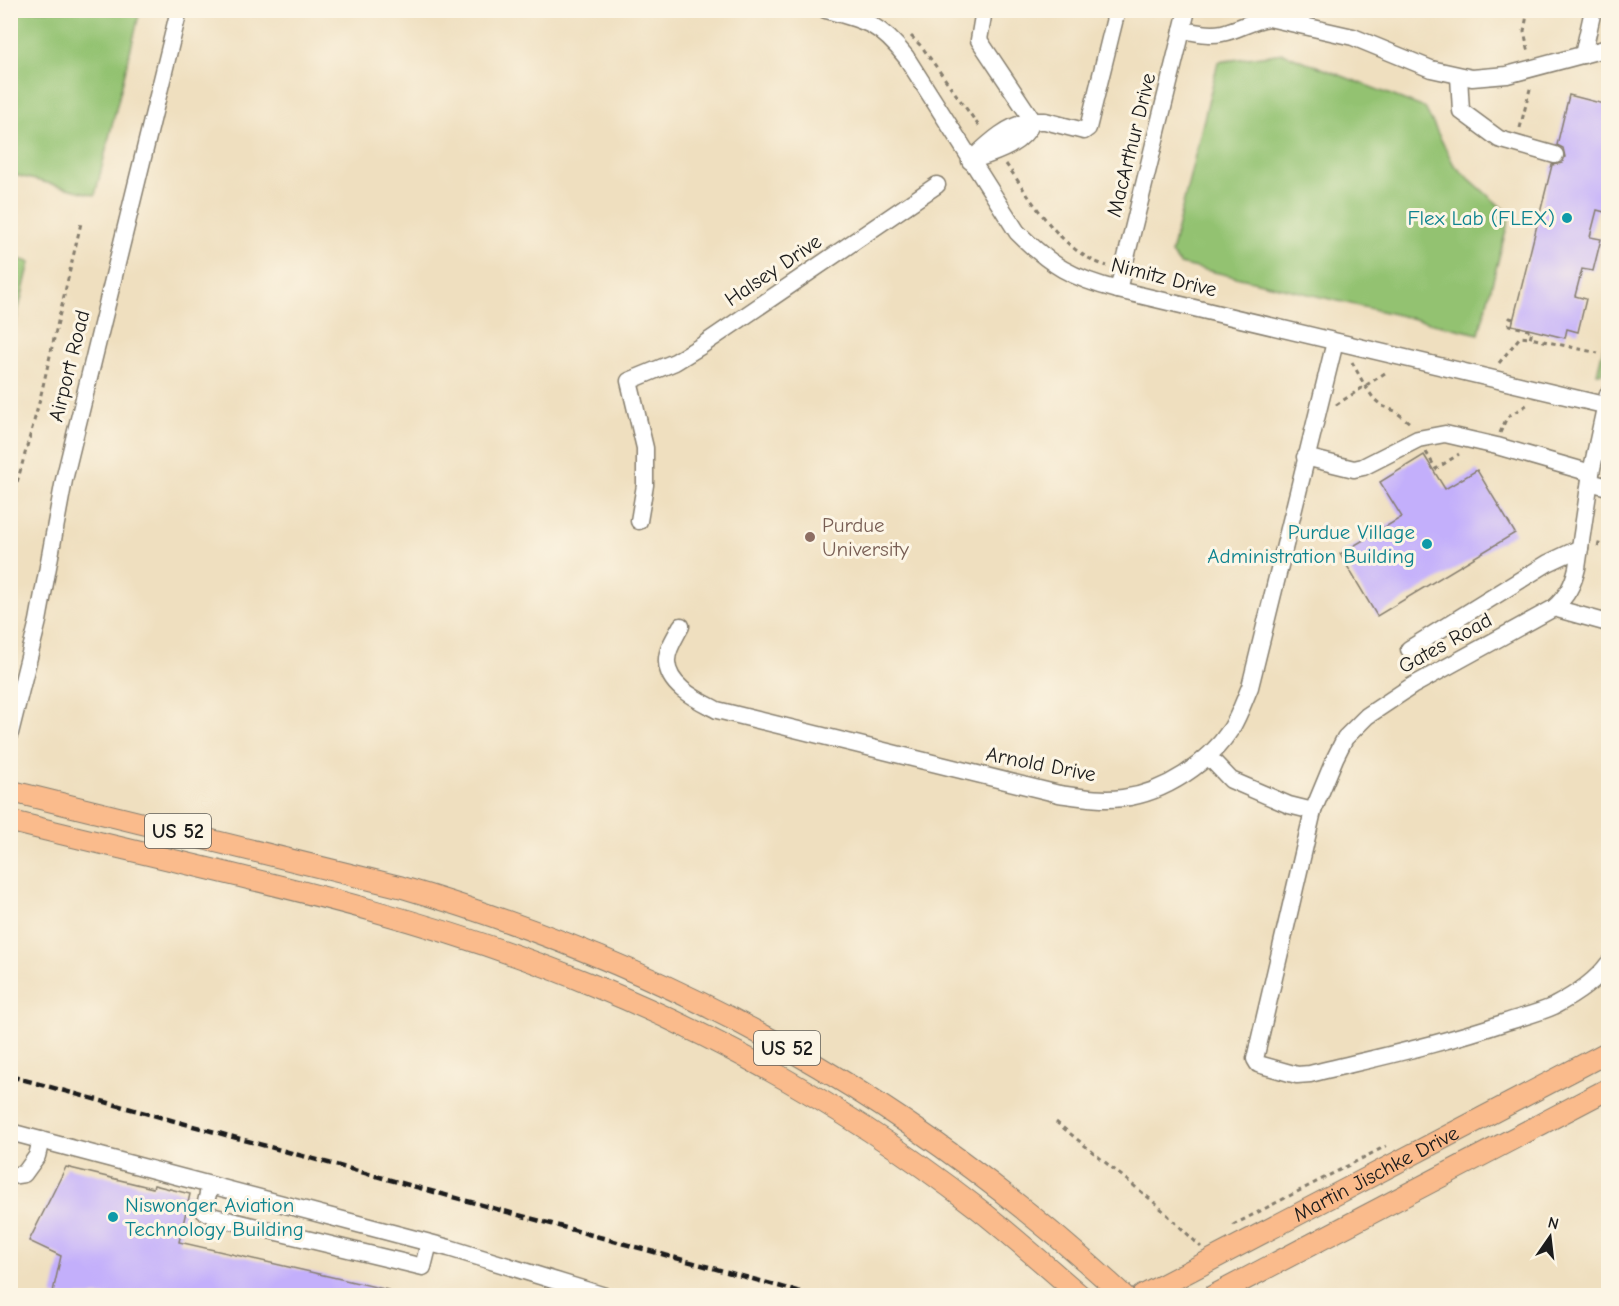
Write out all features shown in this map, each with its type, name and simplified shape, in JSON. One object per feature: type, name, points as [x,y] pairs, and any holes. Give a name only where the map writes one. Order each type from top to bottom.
[{"type":"main road","name":"US 52","points":[[10,791],[411,890],[534,930],[661,983],[792,1051],[912,1125],[1051,1230],[1124,1296]]},
{"type":"main road","name":"US 52","points":[[10,821],[382,913],[472,941],[590,984],[710,1040],[834,1109],[894,1148],[975,1207],[1081,1296]]},
{"type":"main road","name":"Martin Jischke Drive","points":[[1142,1296],[1608,1052]]},
{"type":"main road","name":"Martin Jischke Drive","points":[[1213,1296],[1245,1287],[1608,1089]]},
{"type":"street","name":"Airport Road","points":[[10,733],[38,621],[64,480],[179,10]]},
{"type":"street","points":[[984,10],[979,40],[1033,121]]},
{"type":"street","points":[[1033,121],[1045,121],[1084,131],[1088,128],[1118,10]]},
{"type":"street","name":"MacArthur Drive","points":[[1118,290],[1187,10]]},
{"type":"street","points":[[1583,55],[1593,10]]},
{"type":"street","name":"Nimitz Drive","points":[[829,11],[866,22],[891,38],[906,57],[1017,232],[1040,255],[1066,272],[1118,290],[1335,342],[1608,402]]},
{"type":"street","points":[[1182,30],[1206,34],[1224,33],[1256,20],[1269,18],[1353,37],[1431,69],[1472,78],[1507,75],[1608,48]]},
{"type":"street","points":[[1459,76],[1461,111],[1499,139],[1554,155]]},
{"type":"street","points":[[970,161],[1008,147],[1028,133],[1033,121]]},
{"type":"street","name":"Halsey Drive","points":[[639,521],[645,485],[645,448],[629,381],[675,362],[701,346],[937,185]]},
{"type":"street","name":"Arnold Drive","points":[[681,626],[669,651],[667,662],[673,677],[685,692],[717,710],[1035,789],[1089,799],[1124,798],[1151,790],[1177,778],[1208,756],[1230,730],[1250,687],[1335,342]]},
{"type":"street","name":"Gates Road","points":[[1608,402],[1590,478],[1573,583],[1566,596],[1554,608],[1412,686],[1367,716],[1345,738],[1313,811],[1255,1059],[1258,1064],[1297,1075],[1310,1074],[1406,1051],[1485,1029],[1552,1006],[1578,991],[1603,971],[1608,964]]},
{"type":"street","points":[[1305,457],[1354,468],[1363,467],[1418,439],[1435,434],[1445,434],[1497,446],[1590,478],[1608,487]]},
{"type":"street","points":[[1409,649],[1548,563],[1580,548]]},
{"type":"street","points":[[1554,608],[1608,623]]},
{"type":"street","points":[[1208,756],[1231,780],[1289,805],[1313,811]]},
{"type":"street","points":[[10,1132],[429,1243],[605,1296]]},
{"type":"street","points":[[10,1176],[24,1174],[37,1156],[41,1140]]},
{"type":"street","points":[[210,1185],[204,1211],[225,1219],[423,1267],[429,1243]]},
{"type":"path","points":[[1528,10],[1524,31],[1530,58]]},
{"type":"path","points":[[1516,144],[1533,80]]},
{"type":"path","points":[[10,508],[39,403],[81,223]]},
{"type":"path","points":[[1513,319],[1510,318],[1509,325],[1532,331],[1530,338]]},
{"type":"path","points":[[1542,340],[1544,335]]},
{"type":"path","points":[[1498,365],[1521,338],[1542,340],[1598,353]]},
{"type":"path","points":[[1352,362],[1365,386],[1382,406],[1395,411],[1410,423]]},
{"type":"path","points":[[1335,406],[1389,370]]},
{"type":"path","points":[[1497,446],[1507,417],[1530,402]]},
{"type":"path","points":[[1425,450],[1435,470],[1467,449],[1474,441]]},
{"type":"path","points":[[1605,521],[1608,507]]},
{"type":"path","points":[[1056,1122],[1155,1203],[1214,1258]]},
{"type":"green space","points":[[11,10],[140,11],[95,195],[11,174]]},
{"type":"green space","points":[[1283,53],[1425,108],[1454,165],[1510,215],[1479,334],[1180,264],[1171,253],[1218,62]]},
{"type":"green space","points":[[10,257],[30,262],[11,341]]},
{"type":"green space","points":[[1608,329],[1608,346],[1602,373],[1597,373]]},
{"type":"building","name":"Flex Lab (FLEX)","points":[[1569,95],[1608,105],[1608,163],[1605,177],[1608,178],[1608,213],[1597,210],[1590,237],[1601,239],[1593,271],[1582,269],[1575,296],[1586,299],[1578,332],[1567,329],[1565,338],[1512,325],[1552,165],[1562,163],[1565,157],[1563,148],[1557,145]]},
{"type":"building","name":"Purdue Village Administration Building","points":[[1424,455],[1445,489],[1477,470],[1515,533],[1377,616],[1340,554],[1402,517],[1380,482]]},
{"type":"building","name":"Niswonger Aviation Technology Building","points":[[66,1167],[153,1188],[154,1185],[190,1194],[179,1242],[389,1290],[389,1296],[52,1296],[61,1256],[29,1241]]},
{"type":"railway","points":[[10,1076],[815,1296]]},
{"type":"place","name":"Flex Lab (FLEX)","points":[[1567,218]]},
{"type":"place","name":"Purdue University","points":[[810,537]]},
{"type":"place","name":"Purdue Village Administration Building","points":[[1427,544]]},
{"type":"place","name":"Niswonger Aviation Technology Building","points":[[113,1217]]}]
